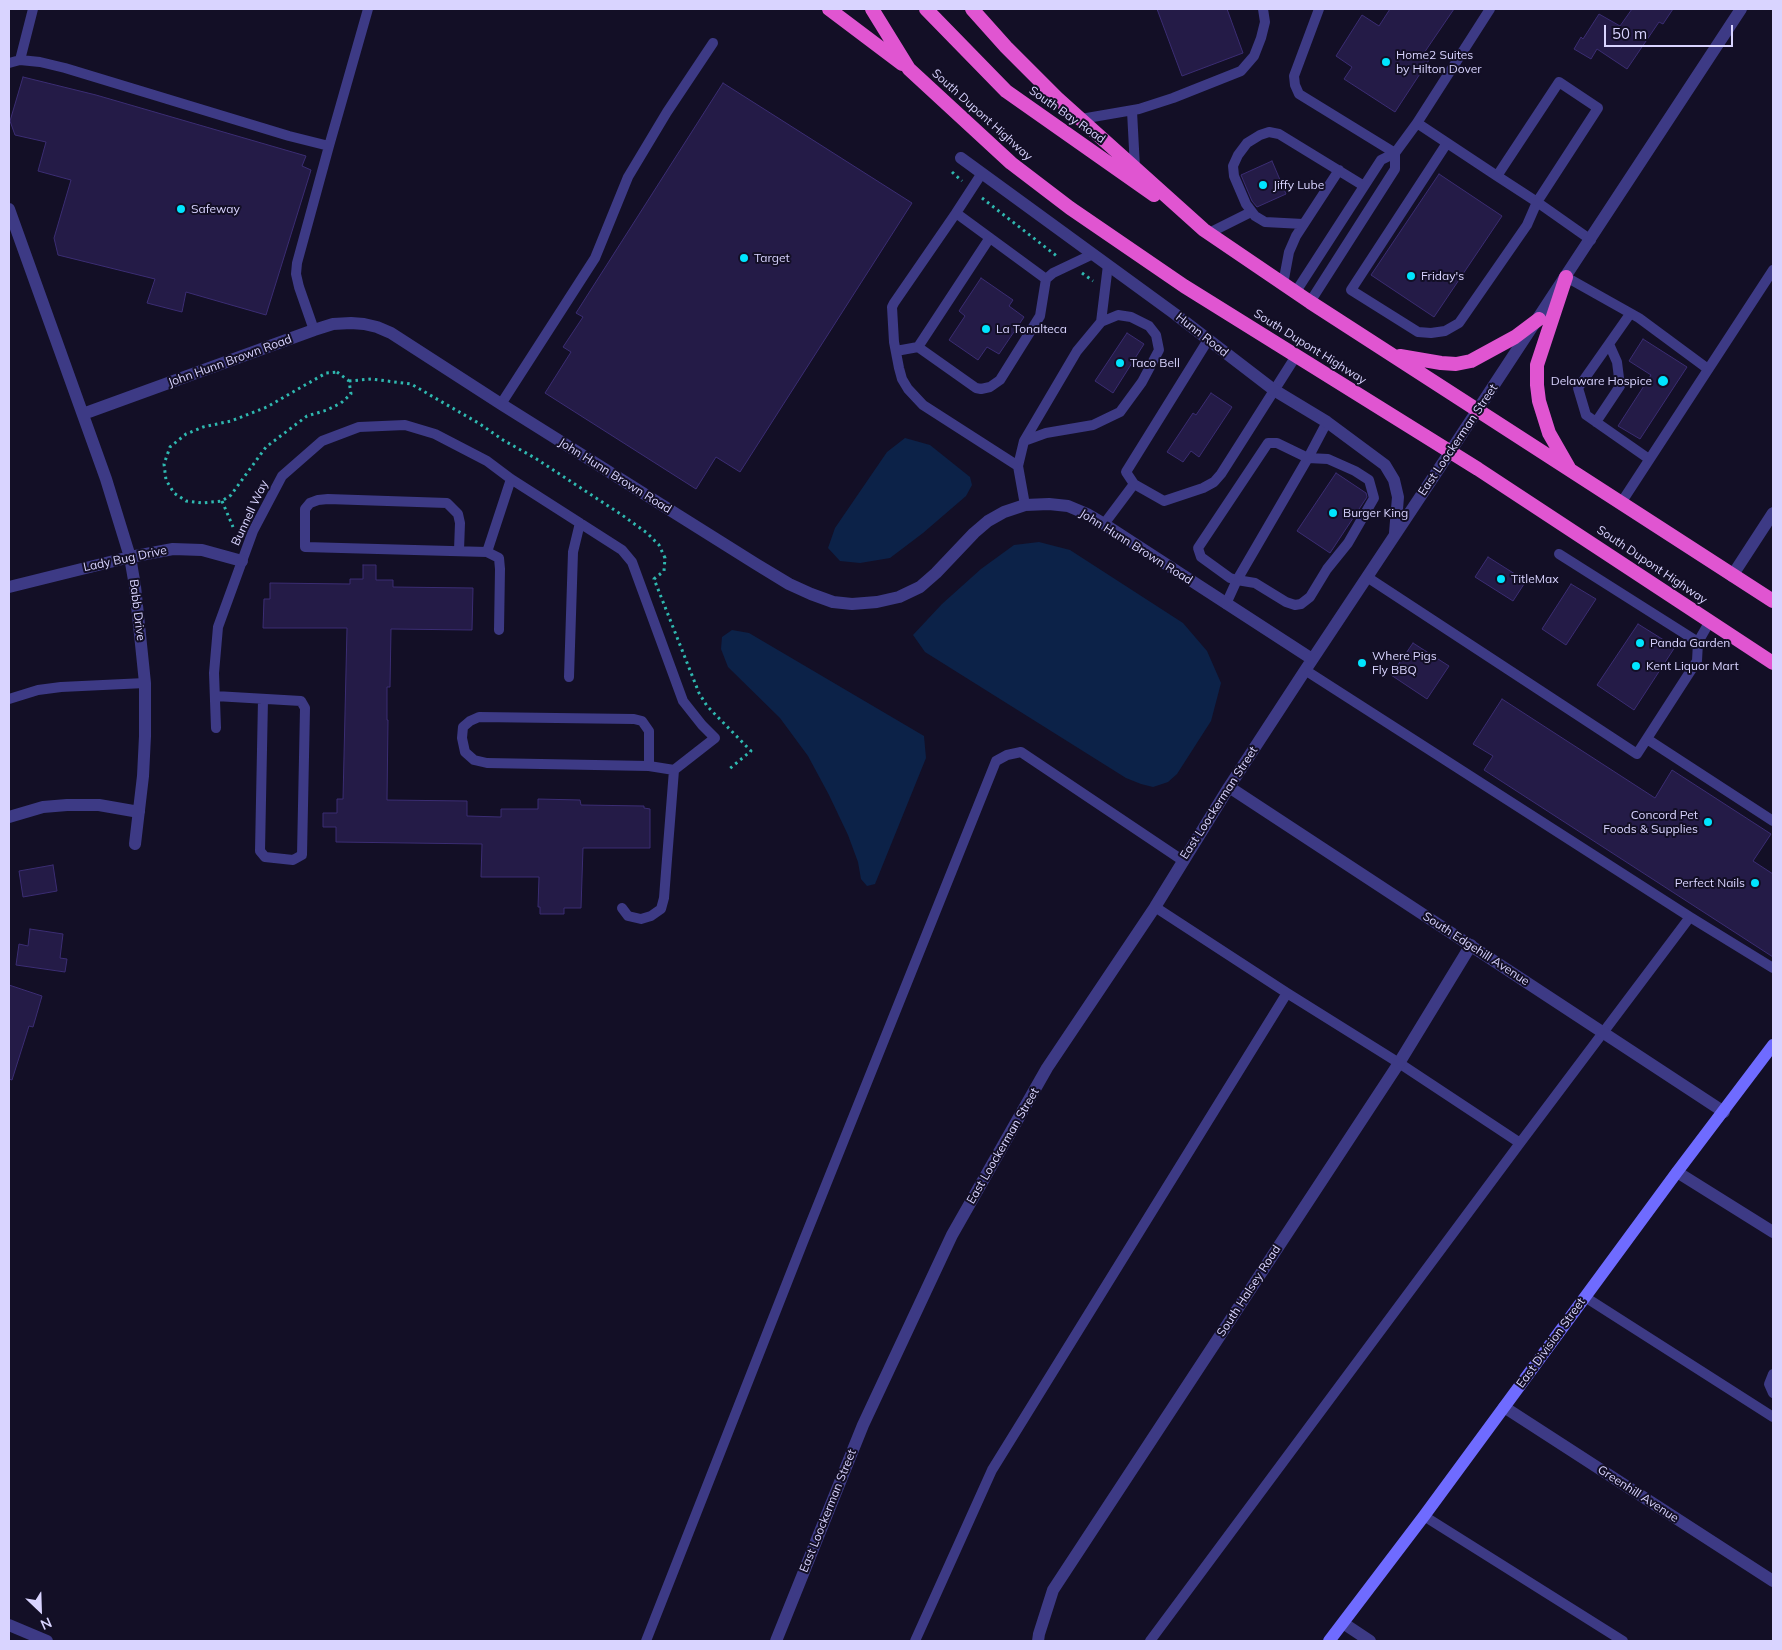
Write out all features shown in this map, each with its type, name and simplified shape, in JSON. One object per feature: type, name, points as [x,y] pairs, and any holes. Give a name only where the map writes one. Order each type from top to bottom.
[{"type":"highway","points":[[829,9],[909,68]]},
{"type":"highway","name":"South Dupont Highway","points":[[872,9],[909,68],[1012,163],[1070,208],[1184,286],[1450,452],[1773,662]]},
{"type":"highway","name":"South Bay Road","points":[[926,9],[1006,91],[1207,232]]},
{"type":"highway","points":[[972,9],[1006,47],[1081,119],[1207,232],[1295,293],[1773,601]]},
{"type":"highway","points":[[1566,277],[1537,365],[1537,385],[1539,401],[1549,433],[1571,470]]},
{"type":"highway","points":[[1391,354],[1441,364],[1472,361],[1515,338],[1539,319]]},
{"type":"main road","name":"East Division Street","points":[[1329,1641],[1424,1516],[1677,1172],[1773,1045]]},
{"type":"street","name":"East Loockerman Street","points":[[776,1641],[863,1424],[952,1235],[1047,1068],[1155,907],[1182,860],[1309,665],[1539,319],[1741,9]]},
{"type":"street","name":"Hunn Road","points":[[961,158],[1108,265],[1274,390],[1327,422],[1385,465],[1394,480],[1398,497],[1395,536]]},
{"type":"street","points":[[9,209],[83,414]]},
{"type":"street","name":"John Hunn Brown Road","points":[[83,414],[333,324],[351,323],[378,327],[391,333],[500,404],[789,584],[833,602],[852,604],[876,602],[899,597],[920,587],[974,533],[1004,512],[1025,505],[1049,504],[1068,506],[1104,524],[1226,604],[1309,665]]},
{"type":"street","name":"Babb Drive","points":[[83,414],[106,479],[130,557],[135,586],[145,683],[145,744],[135,844]]},
{"type":"street","points":[[1732,576],[1773,513]]},
{"type":"street","name":"Lady Bug Drive","points":[[9,587],[130,557],[172,550],[202,550],[242,561]]},
{"type":"street","name":"South Edgehill Avenue","points":[[1229,788],[1724,1112]]},
{"type":"street","points":[[9,817],[43,807],[67,805],[99,805],[139,812]]},
{"type":"street","name":"South Halsey Road","points":[[1038,1641],[1053,1590],[1399,1063],[1471,945]]},
{"type":"street","points":[[1677,1172],[1773,1232]]},
{"type":"street","name":"Greenhill Avenue","points":[[1504,1408],[1773,1581]]},
{"type":"street","points":[[1343,1624],[1370,1641]]},
{"type":"street","points":[[9,1625],[47,1641]]},
{"type":"lane","points":[[20,60],[33,9]]},
{"type":"lane","points":[[314,330],[296,274],[296,263],[368,9]]},
{"type":"lane","points":[[1081,119],[1132,112],[1242,71],[1254,56],[1261,38],[1264,22],[1262,9]]},
{"type":"lane","points":[[1319,9],[1294,76],[1299,94],[1395,154]]},
{"type":"lane","points":[[1295,293],[1382,160],[1395,154],[1417,123],[1490,9]]},
{"type":"lane","points":[[500,404],[595,258],[628,177],[667,112],[713,43]]},
{"type":"lane","points":[[9,63],[20,60],[40,62],[65,68],[329,146]]},
{"type":"lane","points":[[1447,143],[1351,290],[1418,332],[1431,333],[1445,330],[1459,323],[1527,225],[1538,202],[1598,108],[1559,82],[1497,176]]},
{"type":"lane","points":[[1132,112],[1135,168]]},
{"type":"lane","points":[[1417,123],[1538,202],[1591,240]]},
{"type":"lane","points":[[1303,224],[1266,222],[1254,216],[1251,212],[1234,176],[1233,166],[1247,143],[1269,132],[1279,134],[1364,186]]},
{"type":"lane","points":[[1310,302],[1396,169],[1395,154]]},
{"type":"lane","points":[[1283,284],[1289,252],[1303,224],[1339,170]]},
{"type":"lane","points":[[982,173],[894,303],[892,320],[902,379],[908,389],[923,405],[1018,466]]},
{"type":"lane","points":[[1207,232],[1251,212]]},
{"type":"lane","points":[[956,213],[1046,279]]},
{"type":"lane","points":[[918,347],[989,239]]},
{"type":"lane","points":[[896,351],[918,347],[976,388],[984,389],[996,384],[1040,316],[1046,279],[1053,273],[1093,254]]},
{"type":"lane","points":[[1100,322],[1108,265]]},
{"type":"lane","points":[[1621,503],[1773,270]]},
{"type":"lane","points":[[1566,277],[1630,314],[1708,369]]},
{"type":"lane","points":[[1630,314],[1578,388],[1586,415],[1650,460]]},
{"type":"lane","points":[[1024,441],[1046,433],[1093,425],[1120,412],[1142,382],[1159,350],[1156,335],[1149,326],[1131,317],[1118,315],[1100,322],[1077,351],[1024,441],[1018,466],[1025,505]]},
{"type":"lane","points":[[1208,340],[1126,472],[1134,484],[1164,500],[1203,488],[1214,482],[1221,474],[1296,356]]},
{"type":"lane","points":[[1596,422],[1620,386],[1617,362],[1609,344]]},
{"type":"lane","points":[[1226,604],[1237,580],[1327,422]]},
{"type":"lane","name":"Bunnell Way","points":[[216,728],[214,673],[218,627],[253,531],[282,476],[322,441],[359,427],[405,425],[435,434],[487,461],[511,479],[622,550],[632,562],[683,701],[715,738],[674,770]]},
{"type":"lane","points":[[1268,443],[1277,443],[1308,458],[1328,459],[1355,471],[1369,480],[1374,498],[1348,543],[1327,569],[1310,597],[1301,604],[1295,605],[1286,602],[1255,583],[1237,580],[1230,578],[1202,557],[1198,548],[1268,443]]},
{"type":"lane","points":[[487,552],[511,479]]},
{"type":"lane","points":[[1104,524],[1134,484]]},
{"type":"lane","points":[[459,550],[460,523],[458,514],[448,503],[328,499],[310,503],[305,509],[305,547],[459,550],[487,552],[499,558],[499,630]]},
{"type":"lane","points":[[569,677],[574,552],[580,522]]},
{"type":"lane","points":[[1559,554],[1698,642]]},
{"type":"lane","points":[[1368,577],[1637,754],[1697,661],[1698,642],[1710,622]]},
{"type":"lane","points":[[1309,665],[1690,916],[1773,968]]},
{"type":"lane","points":[[9,699],[38,690],[61,687],[145,683]]},
{"type":"lane","points":[[215,696],[301,701],[305,708],[302,855],[292,860],[265,857],[260,851],[263,699]]},
{"type":"lane","points":[[622,908],[628,916],[641,919],[651,916],[661,909],[668,859],[674,770],[649,766],[487,763],[474,760],[465,752],[462,738],[463,726],[479,716],[634,719],[642,721],[649,731],[649,766]]},
{"type":"lane","points":[[1647,739],[1773,821]]},
{"type":"lane","points":[[646,1641],[803,1242],[996,761],[1007,755],[1021,752],[1182,860]]},
{"type":"lane","points":[[1155,907],[1520,1142]]},
{"type":"lane","points":[[1150,1641],[1690,916]]},
{"type":"lane","points":[[915,1641],[992,1470],[1286,993]]},
{"type":"lane","points":[[1585,1297],[1773,1417]]},
{"type":"lane","points":[[1773,1374],[1769,1384],[1773,1393]]},
{"type":"lane","points":[[1424,1516],[1623,1641]]},
{"type":"path","points":[[337,372],[349,381],[351,394],[341,403],[327,410],[307,416],[266,446],[240,484],[231,495],[222,501],[186,501],[174,493],[166,480],[164,464],[170,447],[186,434],[268,407],[326,373],[337,372]]},
{"type":"path","points":[[222,501],[233,527]]},
{"type":"water","points":[[905,438],[930,445],[970,477],[972,485],[966,496],[890,558],[860,563],[840,561],[828,548],[835,528],[887,452]]},
{"type":"water","points":[[1039,542],[1070,550],[1183,623],[1207,651],[1221,683],[1211,721],[1177,774],[1168,782],[1153,787],[1126,778],[925,652],[913,635],[942,604],[981,569],[1014,545]]},
{"type":"water","points":[[732,630],[749,633],[924,736],[926,758],[875,884],[867,886],[861,879],[858,862],[848,835],[808,756],[780,718],[728,667],[721,649],[722,637]]},
{"type":"building","points":[[1157,9],[1227,9],[1243,53],[1182,76]]},
{"type":"building","name":"Home2 Suites by Hilton Dover","points":[[1390,9],[1454,9],[1424,53],[1431,57],[1395,112],[1344,79],[1352,67],[1336,56],[1362,15],[1379,26]]},
{"type":"building","points":[[1632,9],[1673,9],[1663,24],[1659,22],[1627,69],[1597,49],[1591,59],[1574,49],[1581,37],[1583,39],[1599,14],[1620,26]]},
{"type":"building","name":"Safeway","points":[[23,77],[96,95],[306,156],[302,166],[311,170],[266,315],[186,292],[182,312],[147,303],[155,279],[58,255],[54,238],[71,180],[38,171],[46,142],[15,135],[10,121]]},
{"type":"building","name":"Target","points":[[723,83],[912,203],[740,472],[716,457],[696,489],[545,393],[571,352],[563,347],[583,317],[576,313]]},
{"type":"building","name":"Jiffy Lube","points":[[1272,161],[1286,194],[1257,207],[1252,201],[1241,175]]},
{"type":"building","points":[[1439,174],[1502,216],[1434,317],[1371,275]]},
{"type":"building","name":"La Tonalteca","points":[[981,278],[1013,300],[1009,306],[1024,317],[999,354],[987,347],[978,360],[949,340],[965,316],[959,311]]},
{"type":"building","name":"Taco Bell","points":[[1127,333],[1144,344],[1113,393],[1095,381]]},
{"type":"building","points":[[1643,339],[1687,367],[1640,439],[1618,426],[1651,375],[1629,361]]},
{"type":"building","points":[[1211,393],[1232,407],[1199,457],[1191,451],[1183,462],[1167,452],[1193,413],[1196,415]]},
{"type":"building","name":"Burger King","points":[[1336,473],[1366,493],[1367,497],[1330,553],[1297,531]]},
{"type":"building","name":"TitleMax","points":[[1488,557],[1526,581],[1513,601],[1475,577]]},
{"type":"building","points":[[363,565],[376,565],[376,580],[393,580],[393,587],[473,588],[472,630],[391,629],[390,687],[387,687],[387,800],[467,801],[467,816],[501,817],[501,809],[538,809],[538,799],[580,800],[581,805],[644,806],[644,808],[650,809],[650,848],[583,848],[581,908],[564,908],[564,914],[540,914],[540,907],[538,907],[539,877],[481,877],[482,844],[336,842],[336,827],[323,827],[323,813],[337,813],[337,799],[343,799],[347,628],[263,628],[264,599],[270,599],[270,583],[350,584],[350,579],[363,579]]},
{"type":"building","points":[[1571,584],[1596,599],[1566,645],[1542,629]]},
{"type":"building","name":"Kent Liquor Mart","points":[[1638,624],[1675,647],[1634,710],[1597,685]]},
{"type":"building","points":[[1413,643],[1449,666],[1427,699],[1391,675]]},
{"type":"building","points":[[1502,699],[1655,798],[1672,770],[1771,834],[1753,861],[1773,874],[1773,957],[1484,770],[1493,756],[1473,744]]},
{"type":"building","points":[[53,865],[57,891],[23,897],[19,871]]},
{"type":"building","points":[[30,929],[63,934],[60,958],[67,959],[65,972],[16,965],[19,944],[28,946]]},
{"type":"building","points":[[9,985],[42,996],[33,1027],[29,1026],[12,1080],[9,1079]]},
{"type":"place","name":"Home2 Suites by Hilton Dover","points":[[1386,62]]},
{"type":"place","name":"Jiffy Lube","points":[[1263,185]]},
{"type":"place","name":"Safeway","points":[[181,209]]},
{"type":"place","name":"Target","points":[[744,258]]},
{"type":"place","name":"Friday's","points":[[1411,276]]},
{"type":"place","name":"La Tonalteca","points":[[986,329]]},
{"type":"place","name":"Taco Bell","points":[[1120,363]]},
{"type":"place","name":"Delaware Hospice","points":[[1663,381]]},
{"type":"place","name":"Burger King","points":[[1333,513]]},
{"type":"place","name":"TitleMax","points":[[1501,579]]},
{"type":"place","name":"Panda Garden","points":[[1640,643]]},
{"type":"place","name":"Where Pigs Fly BBQ","points":[[1362,663]]},
{"type":"place","name":"Kent Liquor Mart","points":[[1636,666]]},
{"type":"place","name":"Concord Pet Foods & Supplies","points":[[1708,822]]},
{"type":"place","name":"Perfect Nails","points":[[1755,883]]}]
